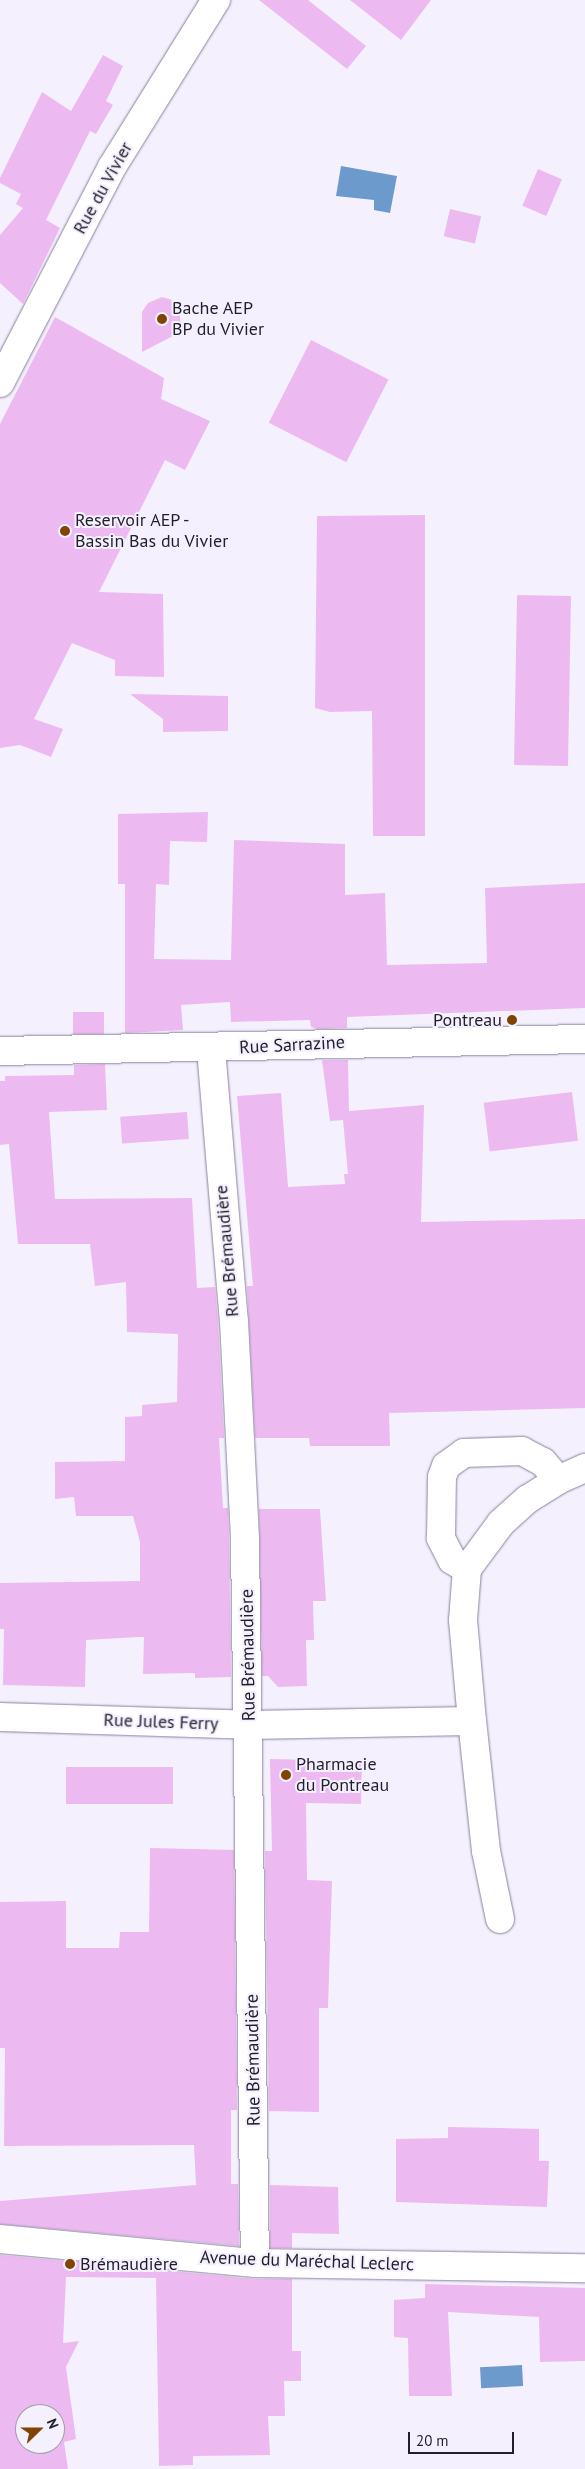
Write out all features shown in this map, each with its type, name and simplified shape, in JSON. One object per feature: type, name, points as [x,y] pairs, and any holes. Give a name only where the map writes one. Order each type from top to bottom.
[{"type":"street","name":"Rue du Vivier","points":[[2,376],[112,167],[216,0]]},
{"type":"street","name":"Rue Sarrazine","points":[[0,1051],[211,1049],[361,1042],[585,1039]]},
{"type":"street","name":"Rue Brémaudière","points":[[211,1049],[234,1322],[245,1540],[255,2263]]},
{"type":"street","points":[[467,1569],[452,1560],[441,1538],[442,1477],[446,1466],[464,1453],[522,1451],[543,1462],[558,1480]]},
{"type":"street","points":[[500,1919],[487,1859],[472,1722],[463,1620],[467,1569],[501,1523],[528,1499],[558,1480],[585,1468]]},
{"type":"street","name":"Rue Jules Ferry","points":[[0,1717],[249,1725],[472,1722]]},
{"type":"street","name":"Avenue du Maréchal Leclerc","points":[[0,2239],[255,2263],[585,2268]]},
{"type":"water","points":[[341,166],[397,176],[390,213],[374,210],[374,200],[336,196]]},
{"type":"water","points":[[522,2365],[523,2386],[481,2388],[480,2367]]},
{"type":"building","points":[[259,0],[308,0],[366,46],[347,69]]},
{"type":"building","points":[[350,0],[431,0],[401,40]]},
{"type":"building","points":[[103,55],[123,66],[106,101],[113,105],[96,134],[90,131],[46,220],[60,228],[23,304],[0,283],[0,235],[23,208],[16,204],[21,194],[0,183],[0,178],[42,92],[71,111]]},
{"type":"building","points":[[538,169],[562,179],[546,216],[522,206]]},
{"type":"building","points":[[450,209],[481,216],[475,243],[444,236]]},
{"type":"building","name":"Bache AEP BP du Vivier","points":[[162,297],[172,300],[179,307],[181,328],[173,336],[142,352],[142,312],[148,303]]},
{"type":"building","name":"Reservoir AEP - Bassin Bas du Vivier","points":[[55,317],[164,378],[161,399],[210,421],[185,470],[165,460],[99,592],[163,594],[164,677],[115,676],[115,660],[72,643],[34,719],[63,729],[51,757],[20,745],[0,748],[0,424]]},
{"type":"building","points":[[311,340],[389,379],[346,462],[269,423]]},
{"type":"building","points":[[425,515],[425,836],[373,836],[372,711],[330,712],[315,708],[317,516]]},
{"type":"building","points":[[517,595],[571,596],[568,766],[514,765]]},
{"type":"building","points":[[130,694],[228,696],[228,731],[163,732],[163,719]]},
{"type":"building","points":[[208,812],[207,842],[170,841],[169,885],[156,884],[154,959],[231,960],[234,840],[345,844],[345,895],[385,893],[387,965],[487,963],[485,888],[585,883],[585,1008],[347,1017],[347,1028],[318,1029],[311,1027],[310,1020],[231,1022],[230,1002],[181,1005],[183,1030],[125,1033],[125,884],[118,884],[118,814]]},
{"type":"building","points":[[73,1012],[104,1012],[104,1034],[73,1034]]},
{"type":"building","points":[[322,1060],[348,1060],[349,1111],[424,1105],[421,1222],[585,1219],[585,1408],[389,1413],[390,1446],[310,1446],[309,1438],[255,1438],[247,1286],[253,1286],[237,1096],[281,1093],[288,1187],[345,1184],[344,1174],[348,1174],[343,1120],[330,1121]]},
{"type":"building","points":[[105,1064],[107,1110],[49,1112],[55,1199],[192,1198],[197,1288],[215,1287],[218,1322],[224,1438],[219,1438],[223,1508],[228,1508],[231,1677],[195,1678],[195,1673],[143,1674],[144,1637],[139,1637],[86,1640],[85,1687],[3,1685],[4,1629],[0,1629],[0,1583],[140,1581],[140,1542],[133,1516],[76,1516],[74,1497],[55,1499],[55,1462],[125,1461],[125,1417],[142,1416],[142,1405],[177,1402],[178,1334],[127,1332],[126,1282],[95,1286],[90,1244],[18,1244],[9,1144],[0,1145],[0,1081],[5,1081],[5,1076],[74,1075],[74,1065]]},
{"type":"building","points":[[572,1092],[578,1141],[490,1151],[484,1103]]},
{"type":"building","points":[[187,1112],[189,1139],[122,1144],[120,1117]]},
{"type":"building","points":[[259,1509],[320,1509],[326,1601],[313,1601],[314,1640],[306,1640],[307,1686],[278,1687],[268,1676],[262,1676]]},
{"type":"building","points":[[270,1759],[362,1761],[361,1804],[306,1803],[307,1880],[332,1881],[328,2008],[319,2008],[319,2112],[269,2111],[265,1851],[272,1851]]},
{"type":"building","points":[[66,1767],[173,1767],[173,1804],[66,1804]]},
{"type":"building","points":[[150,1848],[234,1850],[237,2110],[231,2110],[231,2184],[238,2184],[239,2246],[0,2224],[0,2201],[196,2185],[194,2145],[4,2146],[5,2048],[0,2048],[0,1902],[66,1901],[66,1948],[119,1948],[120,1932],[149,1932]]},
{"type":"building","points":[[448,2127],[539,2129],[539,2161],[549,2161],[547,2207],[396,2202],[396,2139],[448,2138]]},
{"type":"building","points":[[270,2185],[338,2187],[339,2234],[292,2233],[292,2248],[270,2248]]},
{"type":"building","points":[[0,2255],[254,2279],[292,2279],[292,2351],[301,2351],[301,2381],[284,2381],[285,2416],[268,2416],[270,2455],[193,2456],[193,2465],[159,2466],[156,2278],[66,2277],[63,2343],[79,2341],[66,2367],[76,2439],[65,2442],[65,2404],[15,2404],[15,2454],[65,2454],[65,2449],[68,2469],[0,2469]]},
{"type":"building","points":[[425,2284],[585,2288],[585,2361],[540,2362],[539,2317],[448,2312],[452,2396],[409,2396],[408,2338],[394,2337],[394,2300],[425,2298]]},
{"type":"place","name":"Bache AEP BP du Vivier","points":[[162,319]]},
{"type":"place","name":"Reservoir AEP - Bassin Bas du Vivier","points":[[65,531]]},
{"type":"place","name":"Pontreau","points":[[512,1020]]},
{"type":"place","name":"Pharmacie du Pontreau","points":[[286,1775]]},
{"type":"place","name":"Brémaudière","points":[[70,2264]]}]
